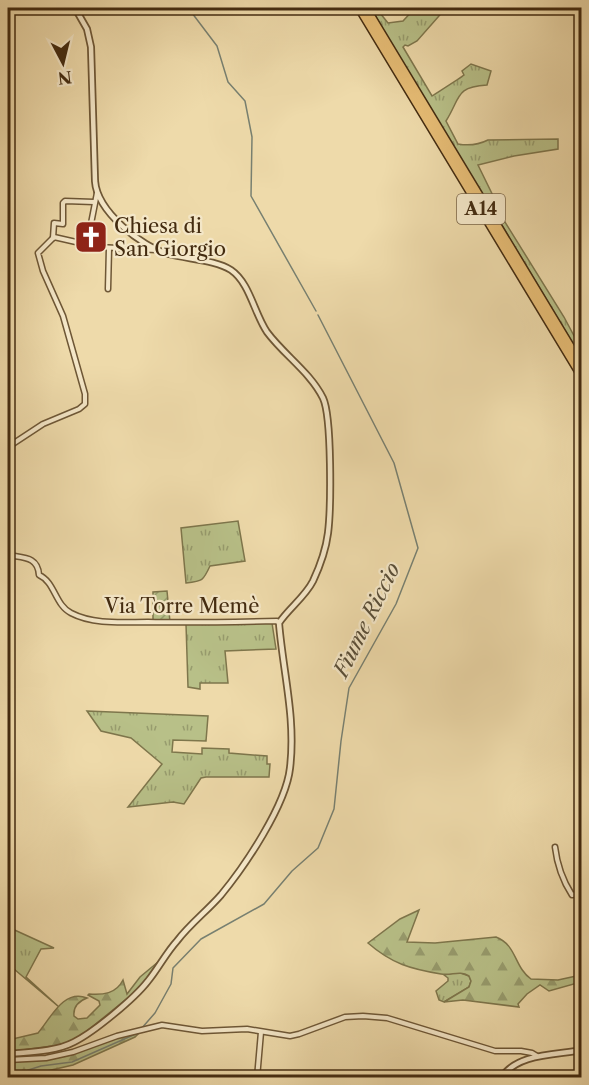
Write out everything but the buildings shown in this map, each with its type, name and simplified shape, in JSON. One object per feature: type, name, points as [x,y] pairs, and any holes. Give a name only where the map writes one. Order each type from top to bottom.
[{"type":"highway","name":"A14","points":[[359,8],[382,40],[582,366]]},
{"type":"highway","name":"A14","points":[[366,8],[382,40],[582,377]]},
{"type":"street","points":[[75,8],[87,29],[91,47],[97,193],[110,213],[125,227],[158,250]]},
{"type":"street","points":[[87,244],[97,193]]},
{"type":"street","points":[[8,447],[43,423],[79,409],[85,404],[85,394],[63,316],[43,271],[38,253],[53,238],[54,223],[63,224],[63,203],[65,201],[94,202]]},
{"type":"street","points":[[8,1054],[55,1048],[73,1043],[89,1033],[134,996],[149,981],[179,938],[221,894],[263,834],[274,815],[290,768],[290,701],[279,623],[310,586],[326,543],[329,522],[326,406],[316,386],[268,332],[236,274],[224,266],[158,250],[98,248],[53,238]]},
{"type":"street","points":[[108,289],[109,248]]},
{"type":"street","name":"Via Torre Memè","points":[[8,555],[32,559],[37,563],[39,575],[50,583],[65,609],[85,618],[97,621],[189,623],[277,621],[279,623]]},
{"type":"street","points":[[555,847],[557,860],[568,889],[572,895],[582,893]]},
{"type":"street","points":[[8,1060],[46,1058],[73,1052],[145,1028],[168,1025],[190,1030],[231,1029],[277,1035],[299,1034],[345,1017],[376,1016],[479,1047],[495,1051],[521,1051],[532,1053],[537,1057]]},
{"type":"street","points":[[257,1077],[261,1032]]},
{"type":"street","points":[[501,1077],[515,1064],[537,1057],[582,1050]]},
{"type":"green space","points":[[371,8],[385,8],[380,13],[388,23],[403,21],[415,8],[446,8],[417,41],[403,47],[432,96],[464,75],[462,71],[471,64],[491,71],[487,85],[469,88],[460,95],[446,121],[458,144],[473,145],[488,140],[558,139],[558,149],[478,165],[500,210],[494,214],[411,79]]},
{"type":"green space","points":[[500,214],[564,317],[581,349],[581,357],[497,217]]},
{"type":"green space","points":[[238,521],[245,561],[210,566],[202,579],[186,583],[181,528]]},
{"type":"green space","points":[[167,591],[170,622],[153,621],[153,592]]},
{"type":"green space","points":[[272,623],[276,649],[225,651],[228,683],[200,683],[200,689],[188,687],[186,624]]},
{"type":"green space","points":[[87,711],[208,716],[206,741],[173,740],[172,752],[202,754],[202,748],[229,749],[229,753],[267,756],[267,764],[270,764],[269,777],[201,778],[184,804],[173,802],[128,807],[162,764],[131,738],[101,731]]},
{"type":"green space","points":[[419,910],[407,942],[435,943],[496,937],[508,945],[521,969],[531,979],[558,980],[581,975],[581,982],[549,991],[540,985],[527,994],[518,1004],[519,1007],[463,1000],[444,1002],[469,987],[471,981],[469,976],[462,973],[441,974],[411,968],[385,956],[368,943],[400,919]]},
{"type":"green space","points":[[8,927],[54,948],[41,949],[26,977],[59,1007],[8,964]]},
{"type":"green space","points":[[158,962],[140,988],[76,1040],[59,1045],[8,1052],[8,1040],[38,1033],[64,1001],[79,996],[87,998],[77,1005],[74,1016],[78,1019],[87,1018],[100,1005],[99,1001],[89,994],[109,993],[123,980],[127,994],[140,977]]},
{"type":"green space","points":[[458,972],[469,976],[471,981],[469,987],[444,1002],[439,1000],[436,991],[448,981],[444,975]]},
{"type":"green space","points":[[142,1030],[135,1037],[73,1065],[34,1074],[31,1077],[8,1077],[8,1062],[46,1060]]},
{"type":"waterway","name":"Fiume Riccio","points":[[190,8],[217,46],[228,82],[245,101],[252,137],[251,196],[316,311]]},
{"type":"waterway","name":"Fiume Riccio","points":[[141,1029],[155,1013],[171,984],[173,968],[201,939],[264,904],[292,871],[318,848],[334,809],[349,688],[396,604],[418,548],[394,463],[318,315]]},
{"type":"waterway","name":"Fiume Riccio","points":[[15,1078],[19,1073],[41,1066],[72,1062],[138,1033]]},
{"type":"place","name":"Chiesa di San Giorgio","points":[[91,237]]}]
